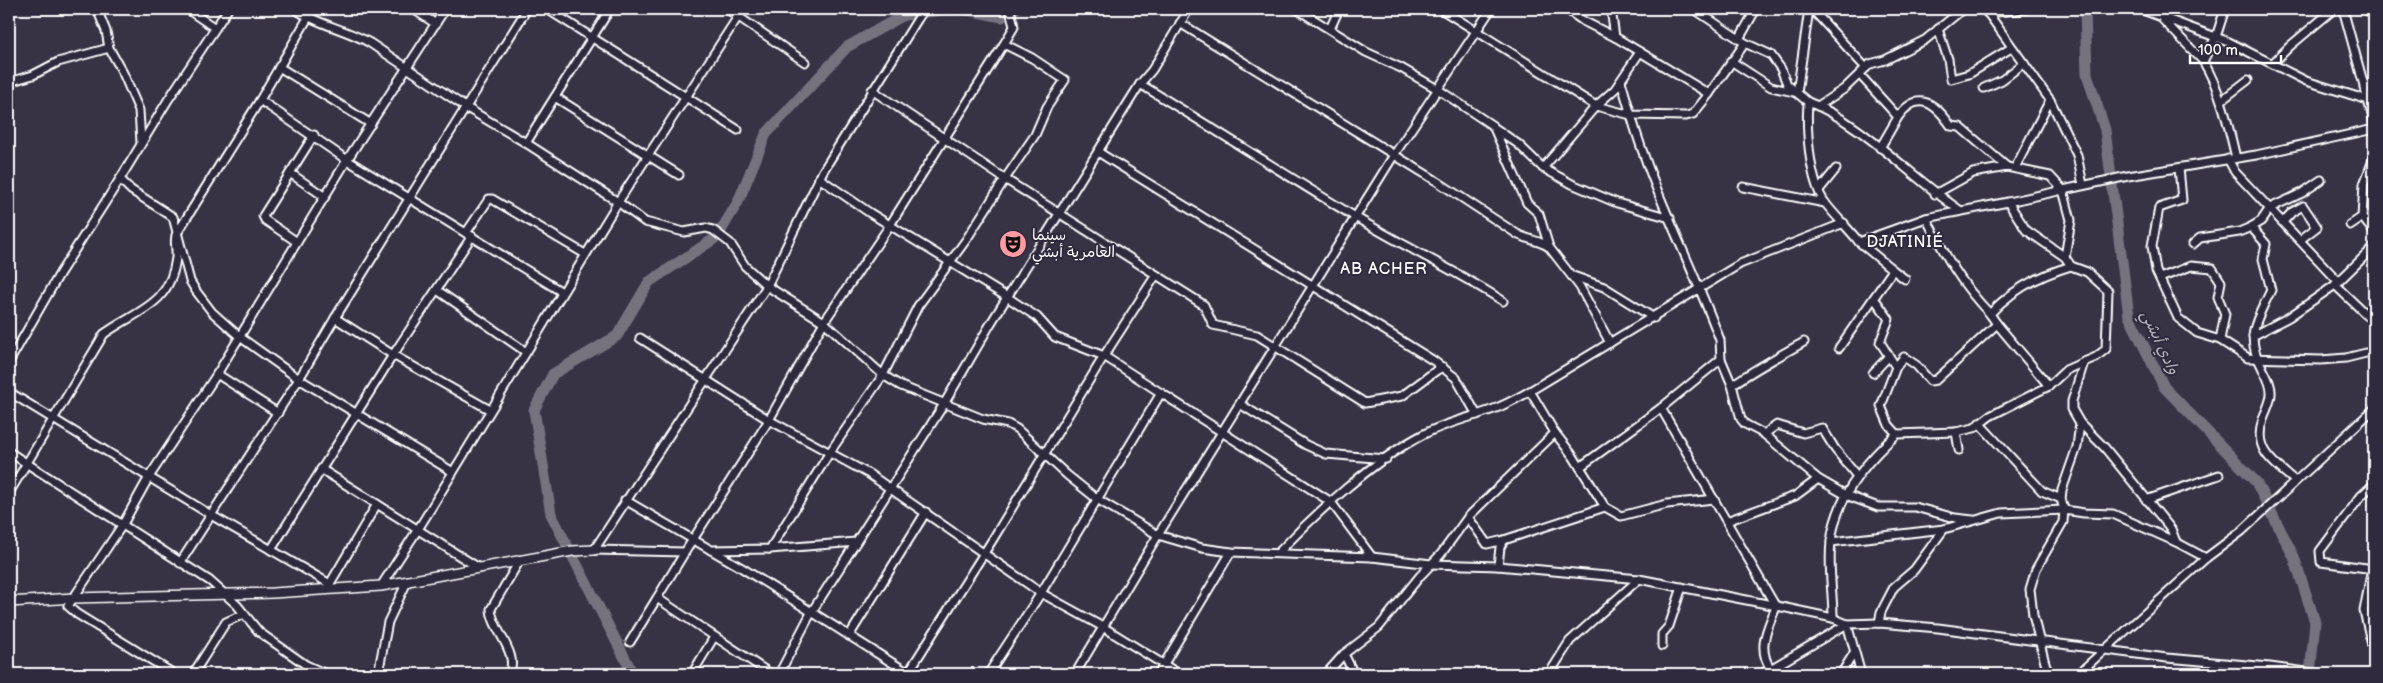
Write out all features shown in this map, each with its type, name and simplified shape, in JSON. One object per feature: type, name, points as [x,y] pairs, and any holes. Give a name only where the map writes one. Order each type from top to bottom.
[{"type":"street","points":[[97,9],[106,31],[109,48],[139,110],[141,144]]},
{"type":"street","points":[[187,9],[215,28]]},
{"type":"street","points":[[9,362],[60,273],[228,9]]},
{"type":"street","points":[[295,9],[308,18],[358,36],[467,108],[618,202],[645,222],[684,232],[706,228],[713,230],[730,243],[745,266],[767,286],[824,322],[882,374],[901,386],[944,404],[983,419],[1008,424],[1017,429],[1097,499],[1158,535],[1202,548],[1231,552],[1279,552],[1372,557],[1430,564],[1498,566],[1639,579],[1833,618],[1847,624],[1879,623],[2320,674]]},
{"type":"street","points":[[9,493],[104,334],[117,324],[149,308],[162,296],[176,258],[176,235],[260,100],[313,9]]},
{"type":"street","points":[[413,9],[436,24]]},
{"type":"street","points":[[174,674],[77,614],[68,606],[123,524],[149,477],[240,338],[347,160],[445,9]]},
{"type":"street","points":[[180,563],[299,379],[527,9]]},
{"type":"street","points":[[547,9],[738,130]]},
{"type":"street","points":[[526,143],[610,9]]},
{"type":"street","points":[[727,9],[804,62]]},
{"type":"street","points":[[381,586],[418,530],[585,254],[743,9]]},
{"type":"street","points":[[594,550],[767,286],[819,178],[924,9]]},
{"type":"street","points":[[630,642],[769,420],[824,322],[890,225],[1004,44],[1014,26],[1010,9]]},
{"type":"street","points":[[779,674],[811,612],[944,404],[1007,296],[1189,9]]},
{"type":"street","points":[[1297,9],[1366,52],[1401,68],[1439,90],[1518,144],[1543,168],[1599,196],[1670,218]]},
{"type":"street","points":[[1330,28],[1339,9]]},
{"type":"street","points":[[1441,9],[1596,106],[1631,115],[1686,116],[1693,114],[1731,61],[1756,9]]},
{"type":"street","points":[[1075,674],[1158,535],[1357,218],[1394,155],[1439,90],[1475,30],[1491,9]]},
{"type":"street","points":[[1566,9],[1582,21],[1615,37],[1709,94]]},
{"type":"street","points":[[1611,9],[1615,37]]},
{"type":"street","points":[[1694,9],[1742,41],[1771,55],[1781,69],[1787,84],[1797,93],[1880,148],[1960,211]]},
{"type":"street","points":[[1797,93],[1811,9]]},
{"type":"street","points":[[1811,9],[1866,68]]},
{"type":"street","points":[[1818,106],[1844,89],[1866,68],[1925,40],[1963,9]]},
{"type":"street","points":[[1986,11],[2026,9]]},
{"type":"street","points":[[2140,9],[2216,37],[2306,81],[2368,100]]},
{"type":"street","points":[[2203,61],[2216,37],[2225,9]]},
{"type":"street","points":[[2274,64],[2290,46],[2334,9]]},
{"type":"street","points":[[2343,9],[2374,122]]},
{"type":"street","points":[[2365,9],[2374,15]]},
{"type":"street","points":[[1986,11],[2050,100],[2077,155],[2083,185]]},
{"type":"street","points":[[2160,17],[2203,61],[2215,81],[2222,100],[2236,158]]},
{"type":"street","points":[[1180,23],[1394,155],[1516,234],[1527,239],[1539,240],[1549,247],[1572,276],[1610,343]]},
{"type":"street","points":[[1938,29],[1948,59],[1951,79],[1969,74],[2012,48]]},
{"type":"street","points":[[770,549],[830,452],[882,374],[918,306],[966,240],[1035,134],[1047,107],[1065,80],[1032,58],[1004,44]]},
{"type":"street","points":[[10,81],[33,75],[58,62],[109,48]]},
{"type":"street","points":[[1543,168],[1596,106],[1614,90],[1640,52]]},
{"type":"street","points":[[1731,61],[1772,87],[1797,93]]},
{"type":"street","points":[[1984,88],[2002,80],[2024,63]]},
{"type":"street","points":[[279,67],[371,124]]},
{"type":"street","points":[[1860,75],[1898,117]]},
{"type":"street","points":[[2222,100],[2248,80]]},
{"type":"street","points":[[1620,81],[1653,181],[1720,340],[1721,359],[1732,385],[1741,419],[1745,424],[1764,434],[1818,479],[1846,495],[1878,506],[1915,507],[1955,518],[1979,520]]},
{"type":"street","points":[[2364,88],[2374,81]]},
{"type":"street","points":[[1140,84],[1357,218],[1428,258],[1445,265],[1503,301]]},
{"type":"street","points":[[872,90],[1005,179],[1204,305],[1213,325],[1257,335],[1365,403],[1402,396],[1443,367]]},
{"type":"street","points":[[554,97],[679,175]]},
{"type":"street","points":[[260,100],[347,160],[562,292]]},
{"type":"street","points":[[2011,168],[2050,100]]},
{"type":"street","points":[[1808,102],[1806,123],[1816,182],[1825,203],[1860,242],[1905,279]]},
{"type":"street","points":[[1880,148],[1905,107],[1916,102],[1927,103],[1938,108],[1951,126],[1960,127],[2011,168]]},
{"type":"street","points":[[1493,126],[1527,203],[1539,214],[1549,247]]},
{"type":"street","points":[[1860,242],[1926,218],[2128,176],[2236,158],[2374,129]]},
{"type":"street","points":[[297,242],[265,220],[263,216],[314,136]]},
{"type":"street","points":[[2374,148],[2373,160],[2364,184],[2362,217],[2374,232]]},
{"type":"street","points":[[1098,152],[1443,367],[1456,378],[1477,415]]},
{"type":"street","points":[[2228,159],[2235,172],[2374,322]]},
{"type":"street","points":[[1936,194],[1973,172],[2011,168],[2050,176],[2063,190],[2071,220],[2065,256]]},
{"type":"street","points":[[2179,168],[2182,200],[2159,208],[2152,246],[2160,278],[2178,318],[2197,333],[2220,340],[2248,358],[2321,360],[2346,358],[2374,351]]},
{"type":"street","points":[[1820,190],[1836,169]]},
{"type":"street","points":[[290,173],[325,197]]},
{"type":"street","points":[[819,178],[890,225],[1007,296],[1037,317],[1055,337],[1104,356],[1331,502],[1372,557]]},
{"type":"street","points":[[120,179],[131,190],[173,217],[176,235],[190,282],[212,312],[240,338],[299,379],[357,412],[453,472]]},
{"type":"street","points":[[2193,244],[2200,238],[2239,232],[2251,227],[2261,221],[2270,208],[2302,193],[2320,180]]},
{"type":"street","points":[[1743,187],[1825,203]]},
{"type":"street","points":[[271,550],[393,355],[437,290],[489,199],[585,254]]},
{"type":"street","points":[[1833,618],[1831,542],[1833,527],[1856,476],[1897,434],[1956,432],[1974,428],[1979,423],[2049,386],[2066,370],[2096,357],[2106,349],[2108,290],[2087,272],[2085,273],[2071,266],[2065,256],[2026,230],[2008,202]]},
{"type":"street","points":[[2283,222],[2292,212],[2303,206],[2317,227],[2300,240]]},
{"type":"street","points":[[2350,226],[2362,217]]},
{"type":"street","points":[[1926,218],[1966,289],[1990,314],[2049,386]]},
{"type":"street","points":[[1279,552],[1314,515],[1386,459],[1423,434],[1456,420],[1477,415],[1530,392],[1740,264],[1844,223]]},
{"type":"street","points":[[2251,227],[2266,244],[2263,259],[2271,290],[2253,327],[2257,358],[2269,380],[2271,394],[2258,436],[2260,445],[2274,462],[2295,481]]},
{"type":"street","points":[[2253,336],[2289,317],[2337,284],[2374,247]]},
{"type":"street","points":[[1990,314],[2001,301],[2031,282],[2071,266]]},
{"type":"street","points":[[2160,278],[2191,266],[2212,268],[2221,282],[2218,297],[2226,314],[2220,340]]},
{"type":"street","points":[[1839,348],[1893,270]]},
{"type":"street","points":[[625,500],[711,550],[909,674],[983,551],[993,539],[1104,356],[1156,275]]},
{"type":"street","points":[[1572,276],[1604,287],[1654,318]]},
{"type":"street","points":[[437,290],[526,352]]},
{"type":"street","points":[[1874,298],[1889,320],[1880,342],[1896,367]]},
{"type":"street","points":[[335,318],[393,355],[490,410]]},
{"type":"street","points":[[1897,434],[1889,425],[1881,406],[1896,367],[1904,357],[1916,365],[1930,381],[1936,380],[1997,324]]},
{"type":"street","points":[[640,338],[706,378],[769,420],[830,452],[890,488],[1041,593],[1103,627],[1179,674]]},
{"type":"street","points":[[1732,385],[1758,367],[1768,364],[1804,342]]},
{"type":"street","points":[[1872,373],[1888,357]]},
{"type":"street","points":[[1580,467],[1661,408],[1721,359]]},
{"type":"street","points":[[2084,362],[2072,401],[2072,409],[2080,423],[2105,448],[2171,529],[2176,542]]},
{"type":"street","points":[[217,374],[278,412]]},
{"type":"street","points":[[9,392],[329,586]]},
{"type":"street","points":[[1530,392],[1605,507],[1621,516],[1667,504],[1714,499]]},
{"type":"street","points":[[988,674],[1041,593],[1161,393]]},
{"type":"street","points":[[1240,404],[1306,445],[1326,454],[1386,459]]},
{"type":"street","points":[[1661,408],[1776,607]]},
{"type":"street","points":[[2078,674],[2107,650],[2147,610],[2206,558],[2242,531],[2374,409]]},
{"type":"street","points":[[1979,423],[2042,491],[2061,499]]},
{"type":"street","points":[[2050,674],[2039,640],[2030,589],[2036,568],[2053,538],[2060,530],[2064,510],[2061,499],[2067,471],[2077,447],[2080,423]]},
{"type":"street","points":[[1764,434],[1777,425],[1803,433],[1822,428],[1835,449],[1856,476]]},
{"type":"street","points":[[1956,432],[1959,450]]},
{"type":"street","points":[[1326,674],[1344,654],[1379,627],[1430,564],[1441,554],[1468,517],[1555,433]]},
{"type":"street","points":[[9,452],[210,581],[225,593],[259,632],[306,664],[326,674]]},
{"type":"street","points":[[321,469],[479,568]]},
{"type":"street","points":[[2146,500],[2218,475]]},
{"type":"street","points":[[1727,521],[1795,496],[1818,479]]},
{"type":"street","points":[[2374,484],[2361,496],[2320,552],[2321,562],[2374,568]]},
{"type":"street","points":[[329,586],[376,504]]},
{"type":"street","points":[[1468,517],[1487,544],[1605,507]]},
{"type":"street","points":[[1831,542],[1944,529],[2000,513],[2064,510],[2113,514],[2176,542],[2206,558]]},
{"type":"street","points":[[849,636],[926,512]]},
{"type":"street","points":[[1879,623],[1881,612],[1894,587],[1914,570],[1944,529]]},
{"type":"street","points":[[1498,566],[1500,547],[1504,540]]},
{"type":"street","points":[[711,550],[770,549],[856,542]]},
{"type":"street","points":[[9,602],[74,598],[273,593],[329,586],[381,586],[572,550],[685,552]]},
{"type":"street","points":[[1158,674],[1231,552]]},
{"type":"street","points":[[2374,558],[2374,568],[2364,610],[2374,654]]},
{"type":"street","points":[[509,674],[511,658],[491,618],[491,610],[520,560]]},
{"type":"street","points":[[1549,674],[1570,641],[1639,579]]},
{"type":"street","points":[[378,674],[388,622],[407,582]]},
{"type":"street","points":[[1662,646],[1662,634],[1669,626],[1682,587]]},
{"type":"street","points":[[657,598],[771,674]]},
{"type":"street","points":[[1771,669],[1765,660],[1762,641],[1776,607]]},
{"type":"street","points":[[193,674],[226,622],[244,614]]},
{"type":"street","points":[[1762,674],[1847,624]]},
{"type":"street","points":[[1847,624],[1861,674]]},
{"type":"street","points":[[692,674],[714,637]]},
{"type":"street","points":[[1841,674],[1854,653]]},
{"type":"street","points":[[1344,654],[1354,674]]},
{"type":"waterway","points":[[633,674],[551,514],[534,410],[553,374],[617,336],[649,282],[717,237],[738,202],[766,134],[847,47],[904,15],[949,9]]},
{"type":"waterway","points":[[963,9],[1002,17],[1015,9]]},
{"type":"waterway","name":"وادي أبشي","points":[[2085,9],[2087,74],[2105,130],[2129,316],[2164,387],[2256,482],[2294,557],[2315,622],[2310,674]]},
{"type":"place","name":"سينما العامرية أبشي","points":[[1013,244]]},
{"type":"district","name":"DJATINIÉ","points":[[1905,241]]},
{"type":"district","name":"AB ACHER","points":[[1384,268]]}]
